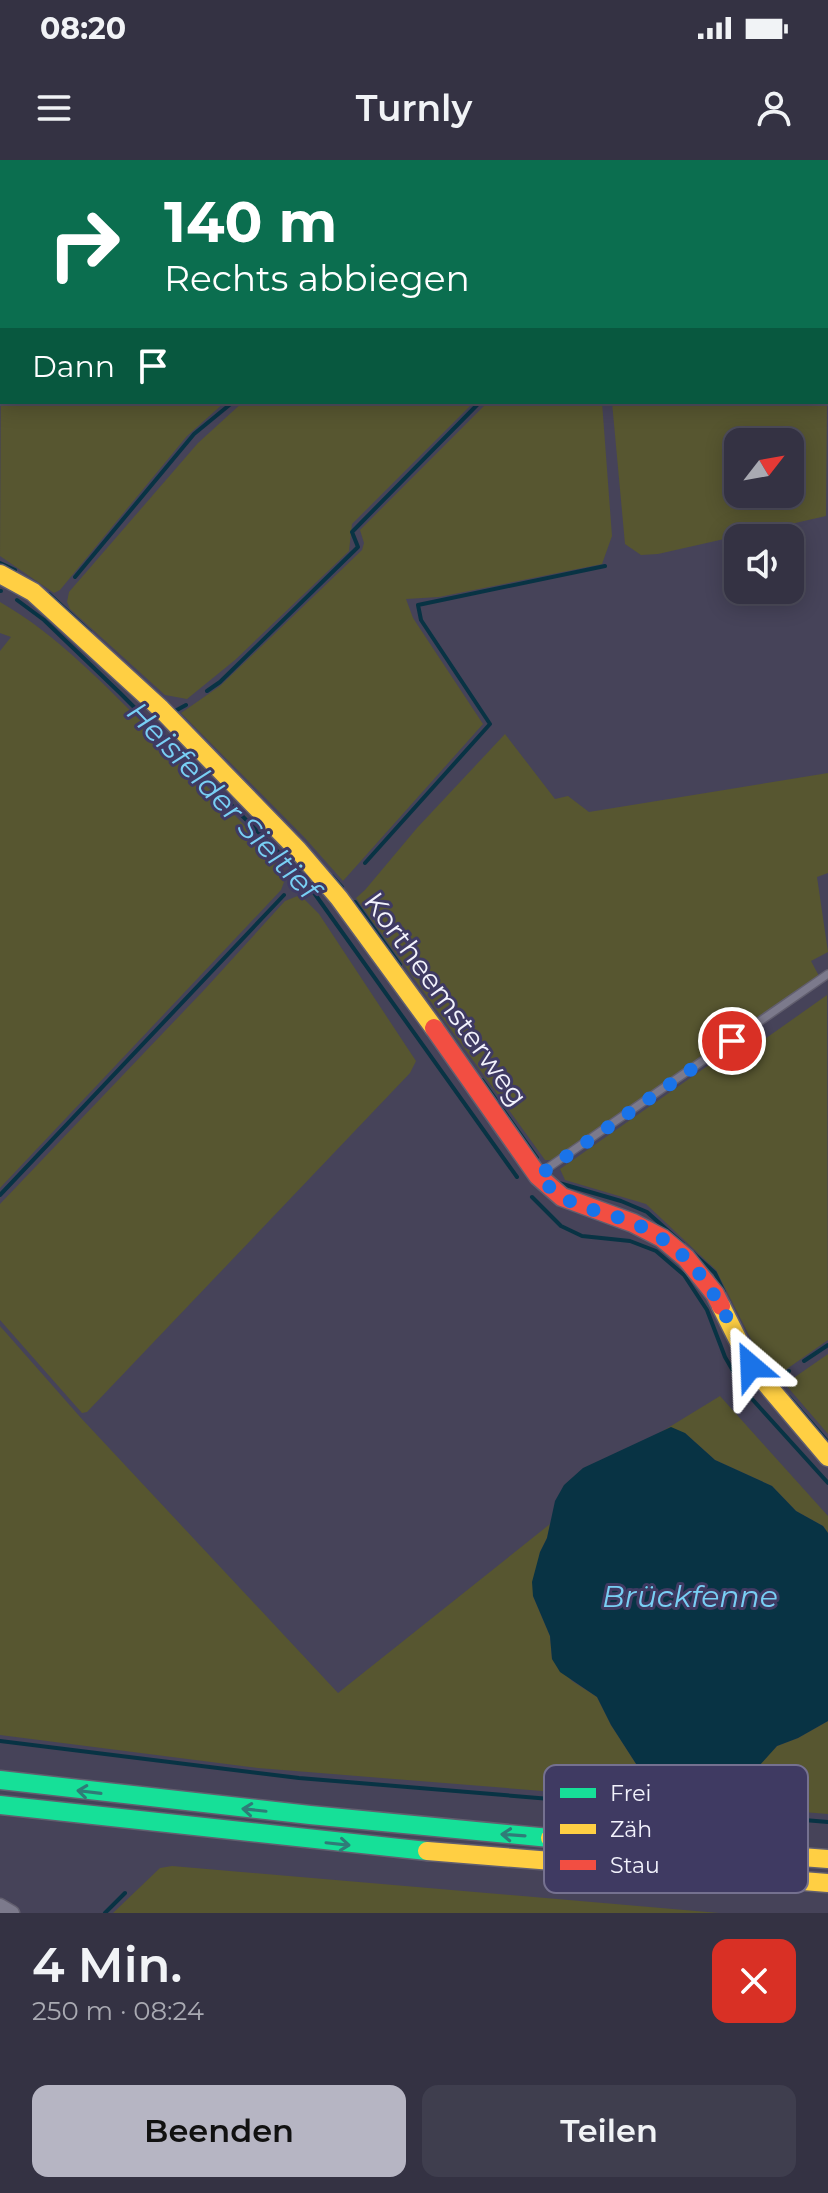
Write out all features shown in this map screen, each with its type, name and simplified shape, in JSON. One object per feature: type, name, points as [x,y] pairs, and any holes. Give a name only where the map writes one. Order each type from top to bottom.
[{"type":"main road","name":"Kortheemsterweg","points":[[0,574],[33,592],[149,699],[298,850],[339,898],[538,1176],[562,1197],[633,1223],[662,1238],[686,1258],[715,1294],[751,1366],[828,1457]]},
{"type":"main road","points":[[0,1780],[166,1801],[544,1837]]},
{"type":"main road","points":[[0,1805],[189,1829],[544,1861]]},
{"type":"main road","points":[[808,1857],[828,1859]]},
{"type":"main road","points":[[808,1881],[828,1883]]},
{"type":"street","points":[[0,1906],[12,1913]]},
{"type":"lane","points":[[538,1176],[828,974]]},
{"type":"shaded area","points":[[1,404],[223,404],[187,436],[60,590],[54,593],[0,556]]},
{"type":"shaded area","points":[[241,404],[472,404],[352,524],[349,551],[235,660],[187,699],[165,695],[70,609],[67,602],[69,592],[198,443]]},
{"type":"shaded area","points":[[486,404],[602,404],[612,536],[602,564],[439,597],[406,599],[413,618],[483,724],[343,881],[305,838],[181,713],[220,686],[362,550],[364,543],[360,530]]},
{"type":"shaded area","points":[[612,404],[827,404],[826,516],[791,524],[724,524],[724,539],[641,555],[625,544]]},
{"type":"shaded area","points":[[0,602],[42,630],[99,679],[221,801],[287,874],[281,890],[0,1188],[0,651],[11,637],[0,633]]},
{"type":"shaded area","points":[[505,734],[555,799],[568,796],[589,812],[828,773],[828,873],[817,877],[828,952],[811,961],[819,976],[553,1160],[545,1160],[356,898]]},
{"type":"shaded area","points":[[300,895],[319,914],[416,1061],[410,1073],[87,1412],[82,1413],[0,1320],[0,1204],[285,901]]},
{"type":"shaded area","points":[[827,995],[828,1340],[774,1378],[716,1270],[646,1204],[565,1180],[560,1169],[706,1067],[724,1056],[731,1063]]},
{"type":"shaded area","points":[[0,1326],[81,1418],[338,1693],[550,1524],[540,1552],[533,1596],[550,1636],[552,1659],[572,1681],[597,1697],[637,1765],[544,1765],[544,1791],[258,1768],[0,1735]]},
{"type":"shaded area","points":[[828,1354],[828,1434],[785,1384]]},
{"type":"shaded area","points":[[720,1396],[828,1516],[828,1533],[823,1526],[796,1511],[772,1486],[715,1460],[685,1433],[653,1437]]},
{"type":"shaded area","points":[[828,1721],[828,1814],[808,1812],[808,1765],[759,1765],[777,1746]]},
{"type":"shaded area","points":[[172,1866],[719,1913],[113,1913],[160,1868]]},
{"type":"water","name":"Brückfenne","points":[[671,1427],[685,1433],[715,1460],[772,1486],[796,1511],[823,1526],[828,1533],[828,1721],[777,1746],[760,1765],[637,1765],[597,1697],[560,1672],[552,1659],[550,1636],[533,1596],[532,1582],[547,1538],[555,1501],[564,1485],[583,1468]]},
{"type":"waterway","points":[[75,577],[194,434],[231,404]]},
{"type":"waterway","points":[[207,691],[220,682],[358,547],[352,532],[478,404]]},
{"type":"waterway","points":[[0,563],[15,570]]},
{"type":"waterway","points":[[365,863],[490,724],[421,620],[418,605],[605,566]]},
{"type":"waterway","points":[[49,594],[90,632]]},
{"type":"waterway","name":"Heisfelder Sieltief","points":[[17,600],[44,620],[120,693],[302,876],[517,1177]]},
{"type":"waterway","points":[[175,711],[186,705]]},
{"type":"waterway","points":[[332,876],[342,887]]},
{"type":"waterway","points":[[0,1195],[284,895]]},
{"type":"waterway","points":[[355,902],[400,965]]},
{"type":"waterway","points":[[482,1080],[537,1158]]},
{"type":"waterway","points":[[559,1183],[647,1212],[683,1244]]},
{"type":"waterway","name":"Heisfelder Sieltief","points":[[532,1197],[561,1226],[582,1236],[630,1241],[656,1251],[684,1275],[707,1310],[725,1357],[744,1390],[828,1483]]},
{"type":"waterway","points":[[693,1253],[715,1273],[724,1292]]},
{"type":"waterway","points":[[804,1361],[828,1345]]},
{"type":"waterway","points":[[773,1382],[789,1371]]},
{"type":"waterway","points":[[789,1397],[828,1442]]},
{"type":"waterway","points":[[0,1741],[299,1778],[544,1798]]},
{"type":"waterway","points":[[808,1820],[828,1822]]},
{"type":"waterway","points":[[105,1913],[125,1893]]},
{"type":"traffic: fast","points":[[0,1780],[544,1837]]},
{"type":"traffic: fast","points":[[0,1805],[427,1851]]},
{"type":"traffic: slow","points":[[0,574],[33,592],[161,709],[298,850],[339,898],[434,1028]]},
{"type":"traffic: slow","points":[[721,1306],[751,1366],[828,1457]]},
{"type":"traffic: slow","points":[[427,1851],[544,1860]]},
{"type":"traffic: slow","points":[[808,1857],[828,1859]]},
{"type":"traffic: slow","points":[[808,1881],[828,1883]]},
{"type":"traffic: jam","points":[[434,1028],[538,1176],[562,1197],[633,1223],[662,1238],[686,1258],[721,1306]]},
{"type":"route","points":[[732,1041],[538,1176],[562,1197],[633,1223],[662,1238],[686,1258],[715,1294],[751,1366]]}]
